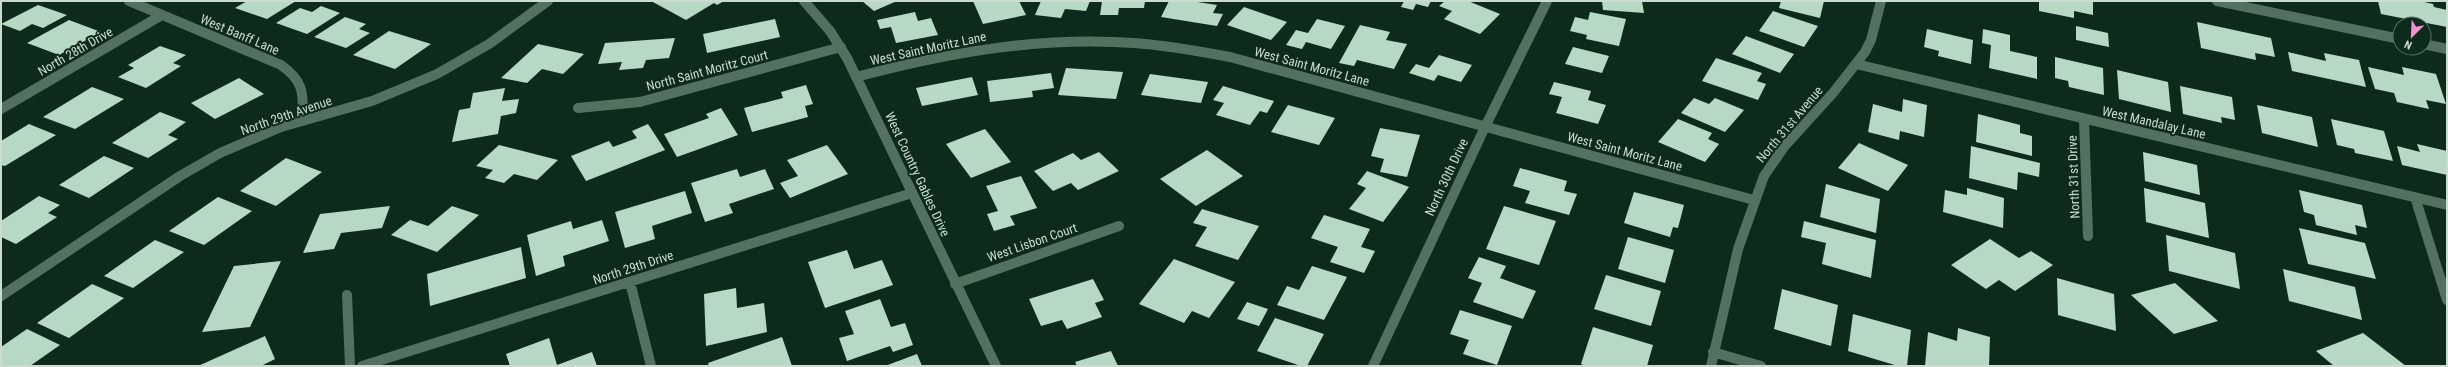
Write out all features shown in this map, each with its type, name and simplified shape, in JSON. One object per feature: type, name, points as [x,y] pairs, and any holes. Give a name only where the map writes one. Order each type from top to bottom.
[{"type":"street","name":"West Banff Lane","points":[[129,1],[281,65],[293,72],[301,82],[303,121]]},
{"type":"street","name":"North 29th Avenue","points":[[1,296],[180,176],[220,153],[253,138],[303,121],[372,101],[437,74],[489,44],[548,1]]},
{"type":"street","name":"West Country Gables Drive","points":[[804,1],[818,15],[840,47],[856,77],[996,366]]},
{"type":"street","name":"North 30th Drive","points":[[1373,366],[1485,127],[1547,1]]},
{"type":"street","name":"North 31st Avenue","points":[[1711,366],[1738,249],[1754,200],[1764,176],[1784,148],[1856,64],[1872,40],[1880,1]]},
{"type":"street","points":[[2217,1],[2392,37]]},
{"type":"street","name":"North 28th Drive","points":[[1,108],[162,15]]},
{"type":"street","name":"West Saint Moritz Lane","points":[[856,77],[965,51],[1026,44],[1081,40],[1152,43],[1230,57],[1754,200]]},
{"type":"street","points":[[2432,46],[2447,49]]},
{"type":"street","name":"North Saint Moritz Court","points":[[578,108],[640,102],[840,47]]},
{"type":"street","name":"West Mandalay Lane","points":[[1856,64],[2447,205]]},
{"type":"street","name":"North 31st Drive","points":[[2084,119],[2088,236]]},
{"type":"street","name":"North 29th Drive","points":[[362,366],[912,193]]},
{"type":"street","points":[[2415,197],[2447,300]]},
{"type":"street","name":"West Lisbon Court","points":[[955,284],[1119,226]]},
{"type":"street","points":[[630,282],[651,366]]},
{"type":"street","points":[[347,295],[350,366]]},
{"type":"street","points":[[1714,352],[1761,366]]},
{"type":"building","points":[[247,1],[296,1],[267,19],[235,8]]},
{"type":"building","points":[[651,1],[724,1],[717,5],[714,3],[686,20]]},
{"type":"building","points":[[862,1],[897,1],[874,11]]},
{"type":"building","points":[[973,1],[1019,1],[1026,15],[983,24]]},
{"type":"building","points":[[1041,1],[1090,1],[1086,11],[1065,9],[1061,18],[1035,15]]},
{"type":"building","points":[[1102,1],[1145,1],[1144,8],[1119,8],[1118,15],[1100,15]]},
{"type":"building","points":[[1169,1],[1191,1],[1217,5],[1213,13],[1223,14],[1217,26],[1161,17]]},
{"type":"building","points":[[1404,1],[1431,1],[1428,7],[1416,4],[1413,10],[1401,7]]},
{"type":"building","points":[[1445,1],[1468,1],[1500,14],[1480,34],[1444,19],[1452,11],[1439,6]]},
{"type":"building","points":[[1602,1],[1642,1],[1644,13],[1603,10]]},
{"type":"building","points":[[1781,1],[1824,1],[1820,18],[1779,8]]},
{"type":"building","points":[[2039,1],[2093,1],[2093,15],[2074,11],[2074,18],[2039,11]]},
{"type":"building","points":[[2378,1],[2420,1],[2433,4],[2434,7],[2447,10],[2447,27],[2432,24],[2432,16],[2392,16],[2381,14]]},
{"type":"building","points":[[38,5],[67,15],[43,28],[32,24],[20,31],[1,24]]},
{"type":"building","points":[[321,6],[340,13],[307,34],[276,23],[300,8],[312,12]]},
{"type":"building","points":[[1244,7],[1287,22],[1271,40],[1227,25]]},
{"type":"building","points":[[1773,11],[1818,26],[1804,47],[1759,31]]},
{"type":"building","points":[[915,12],[918,21],[931,18],[938,35],[896,43],[891,27],[880,29],[877,20]]},
{"type":"building","points":[[1590,12],[1626,19],[1619,46],[1586,39],[1587,35],[1570,31],[1575,17],[1588,20]]},
{"type":"building","points":[[345,17],[366,24],[359,29],[370,33],[346,48],[314,37]]},
{"type":"building","points":[[775,19],[780,37],[707,53],[703,34]]},
{"type":"building","points":[[1317,19],[1345,26],[1331,49],[1306,42],[1302,49],[1286,45],[1296,30],[1308,33]]},
{"type":"building","points":[[69,20],[101,32],[59,55],[27,43]]},
{"type":"building","points":[[2197,22],[2271,38],[2275,57],[2255,53],[2256,60],[2201,48]]},
{"type":"building","points":[[1360,25],[1390,32],[1386,40],[1407,44],[1394,69],[1357,60],[1354,66],[1339,63]]},
{"type":"building","points":[[2076,26],[2108,33],[2109,47],[2076,40]]},
{"type":"building","points":[[1927,29],[1973,40],[1971,64],[1938,56],[1939,51],[1924,47]]},
{"type":"building","points":[[1983,29],[2010,35],[2010,51],[2037,57],[2037,79],[1989,68],[1991,45],[1982,43]]},
{"type":"building","points":[[389,31],[431,44],[395,69],[353,55]]},
{"type":"building","points":[[1746,36],[1794,54],[1780,73],[1732,54]]},
{"type":"building","points":[[675,38],[669,58],[646,60],[643,68],[619,70],[622,62],[598,64],[605,43]]},
{"type":"building","points":[[538,44],[584,54],[563,74],[542,69],[527,83],[501,78]]},
{"type":"building","points":[[160,46],[186,55],[173,63],[181,66],[146,88],[118,77],[134,68],[128,65]]},
{"type":"building","points":[[1573,47],[1609,56],[1602,73],[1565,64]]},
{"type":"building","points":[[2288,52],[2326,61],[2324,53],[2359,60],[2366,87],[2292,71]]},
{"type":"building","points":[[1439,55],[1472,65],[1461,82],[1438,75],[1434,81],[1409,73],[1416,64],[1429,68]]},
{"type":"building","points":[[2055,57],[2103,68],[2104,95],[2069,87],[2068,81],[2055,78]]},
{"type":"building","points":[[1716,58],[1762,73],[1757,81],[1766,84],[1758,100],[1702,81]]},
{"type":"building","points":[[2368,67],[2404,75],[2402,67],[2436,74],[2446,104],[2426,100],[2429,109],[2397,102],[2394,93],[2375,89]]},
{"type":"building","points":[[1066,68],[1123,72],[1116,99],[1058,95]]},
{"type":"building","points":[[2117,70],[2168,82],[2171,112],[2119,99]]},
{"type":"building","points":[[1051,73],[1054,88],[1032,91],[1033,97],[990,102],[987,81]]},
{"type":"building","points":[[1150,74],[1208,82],[1201,103],[1141,95]]},
{"type":"building","points":[[972,77],[978,95],[922,106],[916,88]]},
{"type":"building","points":[[239,78],[264,94],[215,119],[191,103]]},
{"type":"building","points":[[1554,82],[1591,91],[1588,100],[1606,105],[1598,124],[1556,113],[1562,97],[1549,94]]},
{"type":"building","points":[[806,85],[813,104],[805,106],[808,117],[752,132],[744,108],[783,98],[781,92]]},
{"type":"building","points":[[1223,86],[1274,101],[1267,113],[1260,111],[1250,125],[1216,115],[1224,103],[1213,100]]},
{"type":"building","points":[[2180,86],[2232,97],[2235,120],[2221,117],[2222,123],[2183,114]]},
{"type":"building","points":[[92,87],[124,99],[75,129],[43,117]]},
{"type":"building","points":[[505,88],[502,101],[519,99],[516,113],[501,116],[498,134],[452,142],[459,110],[470,108],[473,93]]},
{"type":"building","points":[[1694,98],[1709,104],[1715,98],[1744,110],[1725,132],[1681,113]]},
{"type":"building","points":[[1903,99],[1927,105],[1924,137],[1900,131],[1899,140],[1868,132],[1873,104],[1902,112]]},
{"type":"building","points":[[1288,105],[1335,118],[1319,145],[1271,132]]},
{"type":"building","points":[[2257,105],[2312,117],[2318,147],[2262,133]]},
{"type":"building","points":[[721,108],[738,135],[677,157],[664,134],[709,118],[706,114]]},
{"type":"building","points":[[160,112],[186,122],[168,135],[178,139],[148,158],[112,143]]},
{"type":"building","points":[[1978,114],[2020,125],[2020,133],[2032,136],[2032,156],[1976,142]]},
{"type":"building","points":[[1678,119],[1712,133],[1708,139],[1719,144],[1705,162],[1658,142]]},
{"type":"building","points":[[2331,119],[2384,131],[2393,161],[2355,153],[2354,149],[2337,145]]},
{"type":"building","points":[[29,124],[56,135],[5,166],[1,165],[1,141]]},
{"type":"building","points":[[648,124],[665,150],[586,181],[571,156],[609,141],[613,147],[637,138],[632,131]]},
{"type":"building","points":[[1380,128],[1420,135],[1407,177],[1380,172],[1384,159],[1371,156]]},
{"type":"building","points":[[985,129],[1011,162],[971,178],[946,144]]},
{"type":"building","points":[[1859,143],[1908,165],[1888,191],[1838,168]]},
{"type":"building","points":[[2417,144],[2447,151],[2447,175],[2402,165],[2397,146],[2420,152]]},
{"type":"building","points":[[499,145],[558,160],[537,180],[514,174],[504,183],[485,178],[493,170],[476,166]]},
{"type":"building","points":[[827,145],[848,174],[790,198],[780,183],[798,176],[787,160]]},
{"type":"building","points":[[1971,146],[2040,163],[2039,177],[2018,172],[2017,190],[1969,178]]},
{"type":"building","points":[[1207,150],[1243,176],[1196,206],[1160,179]]},
{"type":"building","points":[[1099,152],[1119,171],[1078,190],[1071,183],[1053,191],[1034,171],[1073,153],[1081,160]]},
{"type":"building","points":[[2143,152],[2197,165],[2200,195],[2145,181]]},
{"type":"building","points":[[104,156],[134,168],[89,198],[59,185]]},
{"type":"building","points":[[286,158],[322,172],[276,206],[240,191]]},
{"type":"building","points":[[1520,168],[1567,181],[1564,191],[1577,194],[1569,215],[1525,203],[1530,191],[1513,186]]},
{"type":"building","points":[[737,169],[740,177],[765,169],[774,189],[729,204],[733,213],[705,222],[691,183]]},
{"type":"building","points":[[1367,171],[1409,187],[1383,222],[1349,209],[1366,188],[1357,184]]},
{"type":"building","points":[[1021,176],[1037,208],[1010,216],[1015,225],[994,231],[987,214],[998,211],[986,186]]},
{"type":"building","points":[[1826,184],[1880,199],[1876,233],[1820,217]]},
{"type":"building","points":[[1967,188],[2004,198],[2003,228],[1943,212],[1945,190],[1967,195]]},
{"type":"building","points":[[2144,188],[2205,203],[2209,238],[2146,222]]},
{"type":"building","points":[[2299,190],[2362,205],[2367,228],[2355,225],[2357,235],[2316,225],[2314,215],[2304,212]]},
{"type":"building","points":[[685,191],[692,213],[652,226],[655,239],[625,248],[615,212]]},
{"type":"building","points":[[1634,192],[1684,205],[1678,228],[1673,227],[1670,237],[1624,223]]},
{"type":"building","points":[[39,196],[60,205],[48,213],[57,217],[16,244],[1,237],[1,221]]},
{"type":"building","points":[[218,197],[252,211],[204,245],[169,231]]},
{"type":"building","points":[[390,206],[382,228],[341,233],[334,249],[303,253],[320,214]]},
{"type":"building","points":[[452,206],[479,215],[437,252],[391,235],[410,220],[428,226]]},
{"type":"building","points":[[1504,206],[1556,221],[1539,265],[1486,249]]},
{"type":"building","points":[[1202,209],[1259,226],[1238,260],[1195,246],[1207,227],[1193,223]]},
{"type":"building","points":[[1324,215],[1370,229],[1361,247],[1375,251],[1364,273],[1330,262],[1338,247],[1311,238]]},
{"type":"building","points":[[602,220],[609,241],[563,256],[565,266],[536,276],[527,235],[571,221],[573,229]]},
{"type":"building","points":[[1804,221],[1876,240],[1871,278],[1822,264],[1826,243],[1801,237]]},
{"type":"building","points":[[2299,228],[2365,243],[2376,279],[2308,264]]},
{"type":"building","points":[[2166,235],[2235,253],[2240,289],[2169,271]]},
{"type":"building","points":[[1628,237],[1674,250],[1665,283],[1618,269]]},
{"type":"building","points":[[1990,239],[2019,258],[2031,251],[2053,265],[2015,291],[1999,280],[1986,289],[1951,265]]},
{"type":"building","points":[[155,240],[184,252],[133,288],[104,276]]},
{"type":"building","points":[[521,247],[526,278],[430,306],[427,274]]},
{"type":"building","points":[[847,250],[854,269],[882,260],[893,285],[825,308],[808,262]]},
{"type":"building","points":[[1479,257],[1506,266],[1500,278],[1536,291],[1523,319],[1473,302],[1482,283],[1468,278]]},
{"type":"building","points":[[1174,259],[1235,282],[1209,318],[1192,311],[1184,323],[1139,304]]},
{"type":"building","points":[[281,261],[250,327],[202,332],[234,266]]},
{"type":"building","points":[[1312,266],[1347,277],[1324,320],[1277,305],[1287,286],[1299,290]]},
{"type":"building","points":[[2283,269],[2355,287],[2362,320],[2289,301]]},
{"type":"building","points":[[1606,275],[1661,291],[1651,326],[1594,309]]},
{"type":"building","points":[[2057,278],[2114,294],[2116,331],[2058,315]]},
{"type":"building","points":[[1093,279],[1104,300],[1095,303],[1102,317],[1067,329],[1062,320],[1041,326],[1029,299]]},
{"type":"building","points":[[2175,283],[2218,321],[2174,334],[2131,295]]},
{"type":"building","points":[[92,284],[124,298],[69,338],[37,323]]},
{"type":"building","points":[[736,288],[737,308],[764,303],[767,332],[706,346],[704,294]]},
{"type":"building","points":[[1782,289],[1838,305],[1831,346],[1774,329]]},
{"type":"building","points":[[880,299],[891,327],[905,323],[913,345],[893,352],[890,346],[847,361],[839,338],[854,334],[845,311]]},
{"type":"building","points":[[1247,302],[1268,309],[1259,326],[1237,319]]},
{"type":"building","points":[[1460,310],[1512,326],[1497,365],[1463,354],[1469,340],[1450,334]]},
{"type":"building","points":[[1853,314],[1911,330],[1907,366],[1898,366],[1848,351]]},
{"type":"building","points":[[1275,318],[1324,334],[1307,366],[1301,366],[1257,351]]},
{"type":"building","points":[[1593,327],[1653,345],[1647,366],[1586,366],[1581,364]]},
{"type":"building","points":[[1958,328],[1990,337],[1989,366],[1925,366],[1928,332],[1957,341]]},
{"type":"building","points":[[27,329],[60,345],[30,366],[1,366],[1,347]]},
{"type":"building","points":[[2363,333],[2406,366],[2334,366],[2316,351]]},
{"type":"building","points":[[265,336],[275,359],[261,366],[198,366]]},
{"type":"building","points":[[782,337],[792,366],[709,366],[708,363]]},
{"type":"building","points":[[549,338],[557,365],[592,352],[597,366],[510,366],[506,354]]},
{"type":"building","points":[[1111,351],[1118,366],[1077,366],[1075,362]]},
{"type":"building","points":[[917,354],[922,366],[885,366]]}]
